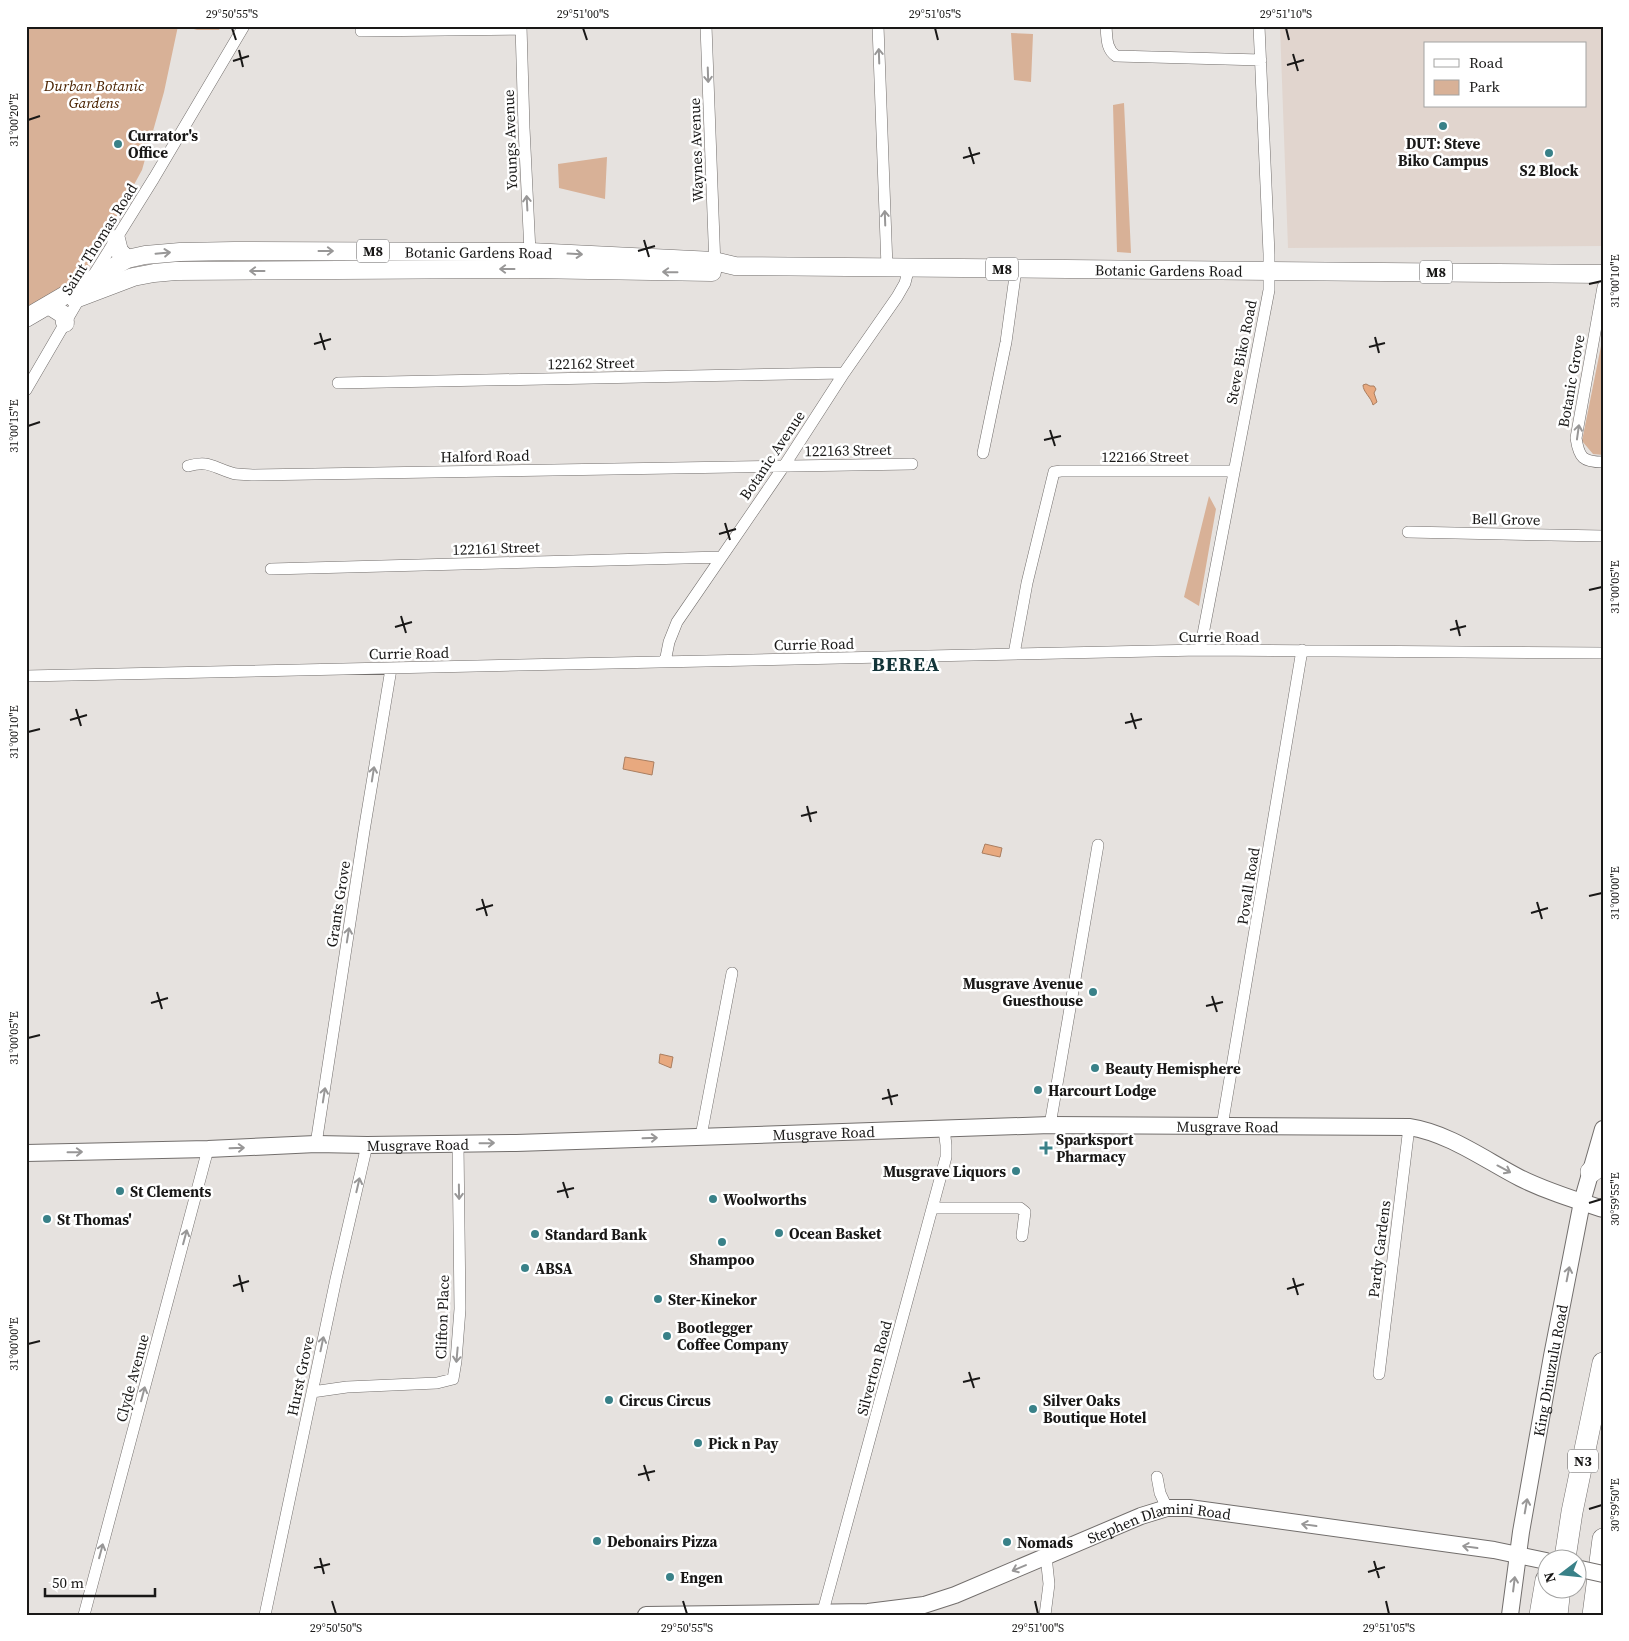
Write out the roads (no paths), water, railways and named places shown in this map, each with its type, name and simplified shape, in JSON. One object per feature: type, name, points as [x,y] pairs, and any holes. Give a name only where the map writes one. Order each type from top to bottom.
[{"type":"highway","name":"N3","points":[[1567,1548],[1572,1512],[1603,1363]]},
{"type":"highway","points":[[1547,1548],[1576,1444],[1598,1386]]},
{"type":"highway","points":[[1593,1615],[1603,1539]]},
{"type":"highway","points":[[1540,1615],[1543,1598]]},
{"type":"highway","points":[[1557,1615],[1559,1598]]},
{"type":"main road","points":[[116,240],[119,252],[127,259]]},
{"type":"main road","name":"Botanic Gardens Road","points":[[26,318],[94,285],[127,259],[145,255],[180,252],[530,252],[715,267]]},
{"type":"main road","name":"Botanic Gardens Road","points":[[94,285],[154,273],[176,271],[735,266],[1603,274]]},
{"type":"main road","name":"Botanic Gardens Road","points":[[26,318],[53,308],[75,295]]},
{"type":"main road","points":[[53,308],[64,315],[65,323]]},
{"type":"street","name":"Saint Thomas Road","points":[[94,285],[116,240],[244,26]]},
{"type":"street","name":"Waynes Avenue","points":[[706,26],[715,267]]},
{"type":"street","points":[[878,26],[886,267]]},
{"type":"street","points":[[1106,26],[1110,51],[1123,57],[1261,60]]},
{"type":"street","name":"Steve Biko Road","points":[[1200,650],[1269,290],[1260,26]]},
{"type":"street","points":[[361,31],[521,27]]},
{"type":"street","name":"Youngs Avenue","points":[[521,27],[530,252]]},
{"type":"street","name":"Botanic Avenue","points":[[665,662],[669,642],[678,622],[897,297],[909,267]]},
{"type":"street","points":[[983,453],[1006,342],[1016,269]]},
{"type":"street","name":"Botanic Grove","points":[[1603,287],[1576,438],[1579,452],[1584,459],[1592,462],[1603,462]]},
{"type":"street","name":"Saint Thomas Road","points":[[26,390],[65,323],[75,295]]},
{"type":"street","name":"122162 Street","points":[[338,383],[844,373]]},
{"type":"street","name":"Halford Road","points":[[188,466],[207,463],[233,474],[252,475],[784,466]]},
{"type":"street","name":"122163 Street","points":[[784,466],[912,464]]},
{"type":"street","name":"122166 Street","points":[[1014,654],[1027,583],[1053,474],[1056,471],[1234,471]]},
{"type":"street","name":"Bell Grove","points":[[1408,532],[1603,536]]},
{"type":"street","name":"122161 Street","points":[[271,569],[721,557]]},
{"type":"street","name":"Currie Road","points":[[26,676],[1200,650],[1603,653]]},
{"type":"street","name":"Povall Road","points":[[1222,1126],[1302,650]]},
{"type":"street","name":"Grants Grove","points":[[316,1144],[390,669]]},
{"type":"street","points":[[1050,1126],[1098,845]]},
{"type":"street","points":[[702,1136],[732,973]]},
{"type":"street","name":"Musgrave Road","points":[[26,1153],[208,1149],[316,1144],[458,1144],[1050,1126],[1409,1127],[1433,1133],[1522,1179],[1603,1209]]},
{"type":"street","name":"Pardy Gardens","points":[[1379,1374],[1409,1127]]},
{"type":"street","name":"King Dinuzulu Road","points":[[1510,1615],[1518,1554],[1552,1356],[1582,1202],[1597,1167],[1603,1128]]},
{"type":"street","name":"Silverton Road","points":[[822,1614],[946,1157],[944,1129]]},
{"type":"street","name":"Clifton Place","points":[[312,1392],[346,1387],[436,1383],[453,1379],[460,1309],[458,1144]]},
{"type":"street","name":"Hurst Grove","points":[[265,1615],[338,1270],[367,1145]]},
{"type":"street","name":"Clyde Avenue","points":[[84,1615],[208,1149]]},
{"type":"street","points":[[932,1208],[1020,1208],[1025,1212],[1022,1236]]},
{"type":"street","points":[[1158,1477],[1160,1493],[1167,1508]]},
{"type":"street","name":"Stephen Dlamini Road","points":[[646,1615],[822,1614],[868,1612],[924,1605],[955,1595],[1141,1516],[1167,1508],[1189,1508],[1536,1557]]},
{"type":"street","points":[[1045,1615],[1049,1584],[1046,1556]]},
{"type":"street","points":[[1586,1570],[1603,1574]]},
{"type":"place","name":"DUT: Steve Biko Campus","points":[[1443,126]]},
{"type":"place","name":"Currator's Office","points":[[118,144]]},
{"type":"place","name":"S2 Block","points":[[1549,153]]},
{"type":"place","name":"Musgrave Avenue Guesthouse","points":[[1093,992]]},
{"type":"place","name":"Beauty Hemisphere","points":[[1095,1068]]},
{"type":"place","name":"Harcourt Lodge","points":[[1038,1090]]},
{"type":"place","name":"Sparksport Pharmacy","points":[[1046,1148]]},
{"type":"place","name":"Musgrave Liquors","points":[[1016,1171]]},
{"type":"place","name":"St Clements","points":[[120,1191]]},
{"type":"place","name":"Woolworths","points":[[713,1199]]},
{"type":"place","name":"St Thomas'","points":[[47,1219]]},
{"type":"place","name":"Ocean Basket","points":[[779,1233]]},
{"type":"place","name":"Standard Bank","points":[[535,1234]]},
{"type":"place","name":"Shampoo","points":[[722,1242]]},
{"type":"place","name":"ABSA","points":[[525,1268]]},
{"type":"place","name":"Ster-Kinekor","points":[[658,1299]]},
{"type":"place","name":"Bootlegger Coffee Company","points":[[667,1336]]},
{"type":"place","name":"Circus Circus","points":[[609,1400]]},
{"type":"place","name":"Silver Oaks Boutique Hotel","points":[[1033,1409]]},
{"type":"place","name":"Pick n Pay","points":[[698,1443]]},
{"type":"place","name":"Debonairs Pizza","points":[[597,1541]]},
{"type":"place","name":"Nomads","points":[[1007,1542]]},
{"type":"place","name":"Engen","points":[[670,1577]]},
{"type":"district","name":"BEREA","points":[[906,664]]},
{"type":"park label","name":"Durban Botanic Gardens","points":[[94,94]]}]
